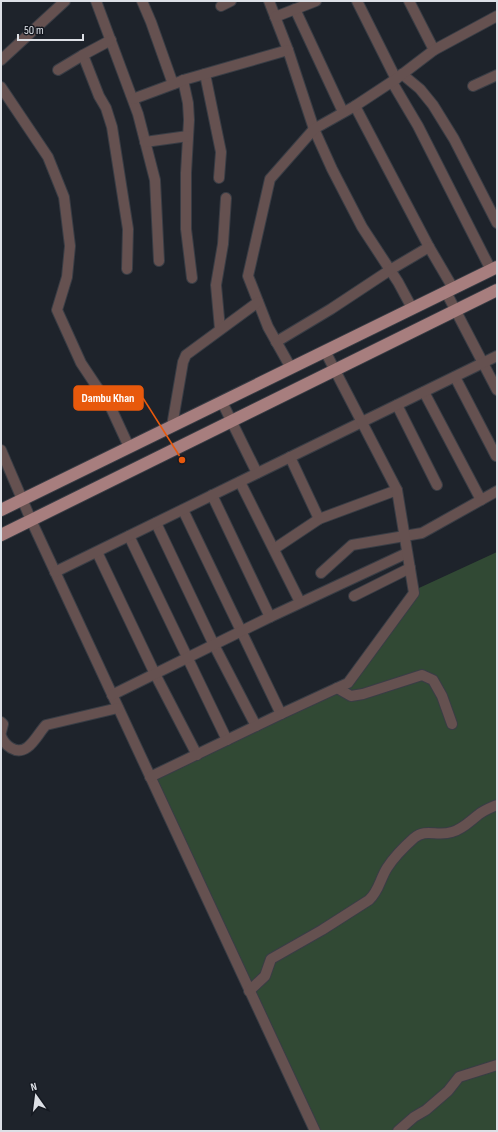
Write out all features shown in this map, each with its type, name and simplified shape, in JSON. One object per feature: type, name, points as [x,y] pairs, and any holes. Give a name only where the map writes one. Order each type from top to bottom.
[{"type":"main road","points":[[1,510],[494,268]]},
{"type":"main road","points":[[1,534],[497,290]]},
{"type":"street","points":[[1,60],[65,1]]},
{"type":"street","points":[[96,1],[138,114],[155,180],[159,261]]},
{"type":"street","points":[[142,1],[188,103],[186,229],[192,278]]},
{"type":"street","points":[[221,6],[231,1]]},
{"type":"street","points":[[269,1],[288,50],[314,129],[332,169],[362,227],[390,270],[412,308]]},
{"type":"street","points":[[274,17],[314,1]]},
{"type":"street","points":[[357,1],[397,78],[418,126],[494,268]]},
{"type":"street","points":[[409,1],[434,50]]},
{"type":"street","points":[[295,9],[343,112]]},
{"type":"street","points":[[291,368],[268,327],[248,276],[270,179],[314,129],[355,106],[397,78],[434,50],[497,16]]},
{"type":"street","points":[[58,70],[111,40]]},
{"type":"street","points":[[133,99],[178,82],[288,50]]},
{"type":"street","points":[[83,55],[99,96],[106,108],[112,126],[128,229],[127,269]]},
{"type":"street","points":[[205,74],[221,152],[219,178]]},
{"type":"street","points":[[473,86],[497,75]]},
{"type":"street","points":[[397,78],[420,89],[433,105],[454,139],[497,223]]},
{"type":"street","points":[[1,87],[48,157],[64,197],[70,246],[67,277],[57,310],[81,362],[112,408],[129,447]]},
{"type":"street","points":[[355,106],[429,247],[450,290],[455,310],[497,390]]},
{"type":"street","points":[[145,142],[188,136]]},
{"type":"street","points":[[220,329],[216,285],[222,244],[226,198]]},
{"type":"street","points":[[276,342],[429,247]]},
{"type":"street","points":[[172,426],[183,362],[186,355],[258,302]]},
{"type":"street","points":[[150,777],[348,683],[414,593],[397,490],[325,351]]},
{"type":"street","points":[[55,572],[497,356]]},
{"type":"street","points":[[454,377],[496,456]]},
{"type":"street","points":[[424,392],[481,500]]},
{"type":"street","points":[[222,402],[257,473]]},
{"type":"street","points":[[397,405],[437,485]]},
{"type":"street","points":[[1,450],[31,520],[315,1131]]},
{"type":"street","points":[[290,458],[320,519]]},
{"type":"street","points":[[240,482],[300,602]]},
{"type":"street","points":[[274,549],[320,519],[397,490]]},
{"type":"street","points":[[321,573],[352,545],[422,533],[497,490]]},
{"type":"street","points":[[212,496],[270,616]]},
{"type":"street","points":[[183,510],[281,714]]},
{"type":"street","points":[[156,523],[214,644],[256,726]]},
{"type":"street","points":[[129,536],[227,740]]},
{"type":"street","points":[[97,552],[155,674],[197,754]]},
{"type":"street","points":[[112,695],[270,616],[407,553]]},
{"type":"street","points":[[354,596],[410,568]]},
{"type":"street","points":[[337,688],[351,696],[363,694],[422,675],[433,680],[442,696],[452,724]]},
{"type":"street","points":[[1,736],[5,744],[13,749],[19,750],[28,748],[46,725],[118,708]]},
{"type":"street","points":[[1,722],[3,724],[1,732]]},
{"type":"street","points":[[249,991],[265,976],[269,961],[271,959],[322,930],[369,900],[375,894],[390,865],[421,833],[427,832],[437,834],[453,832],[464,827],[483,811],[497,805]]},
{"type":"street","points":[[398,1131],[448,1091],[459,1077],[497,1065]]},
{"type":"green space","points":[[497,552],[497,1131],[316,1131],[152,781],[349,686],[419,588]]},
{"type":"place","name":"Dambu Khan","points":[[182,460]]}]
